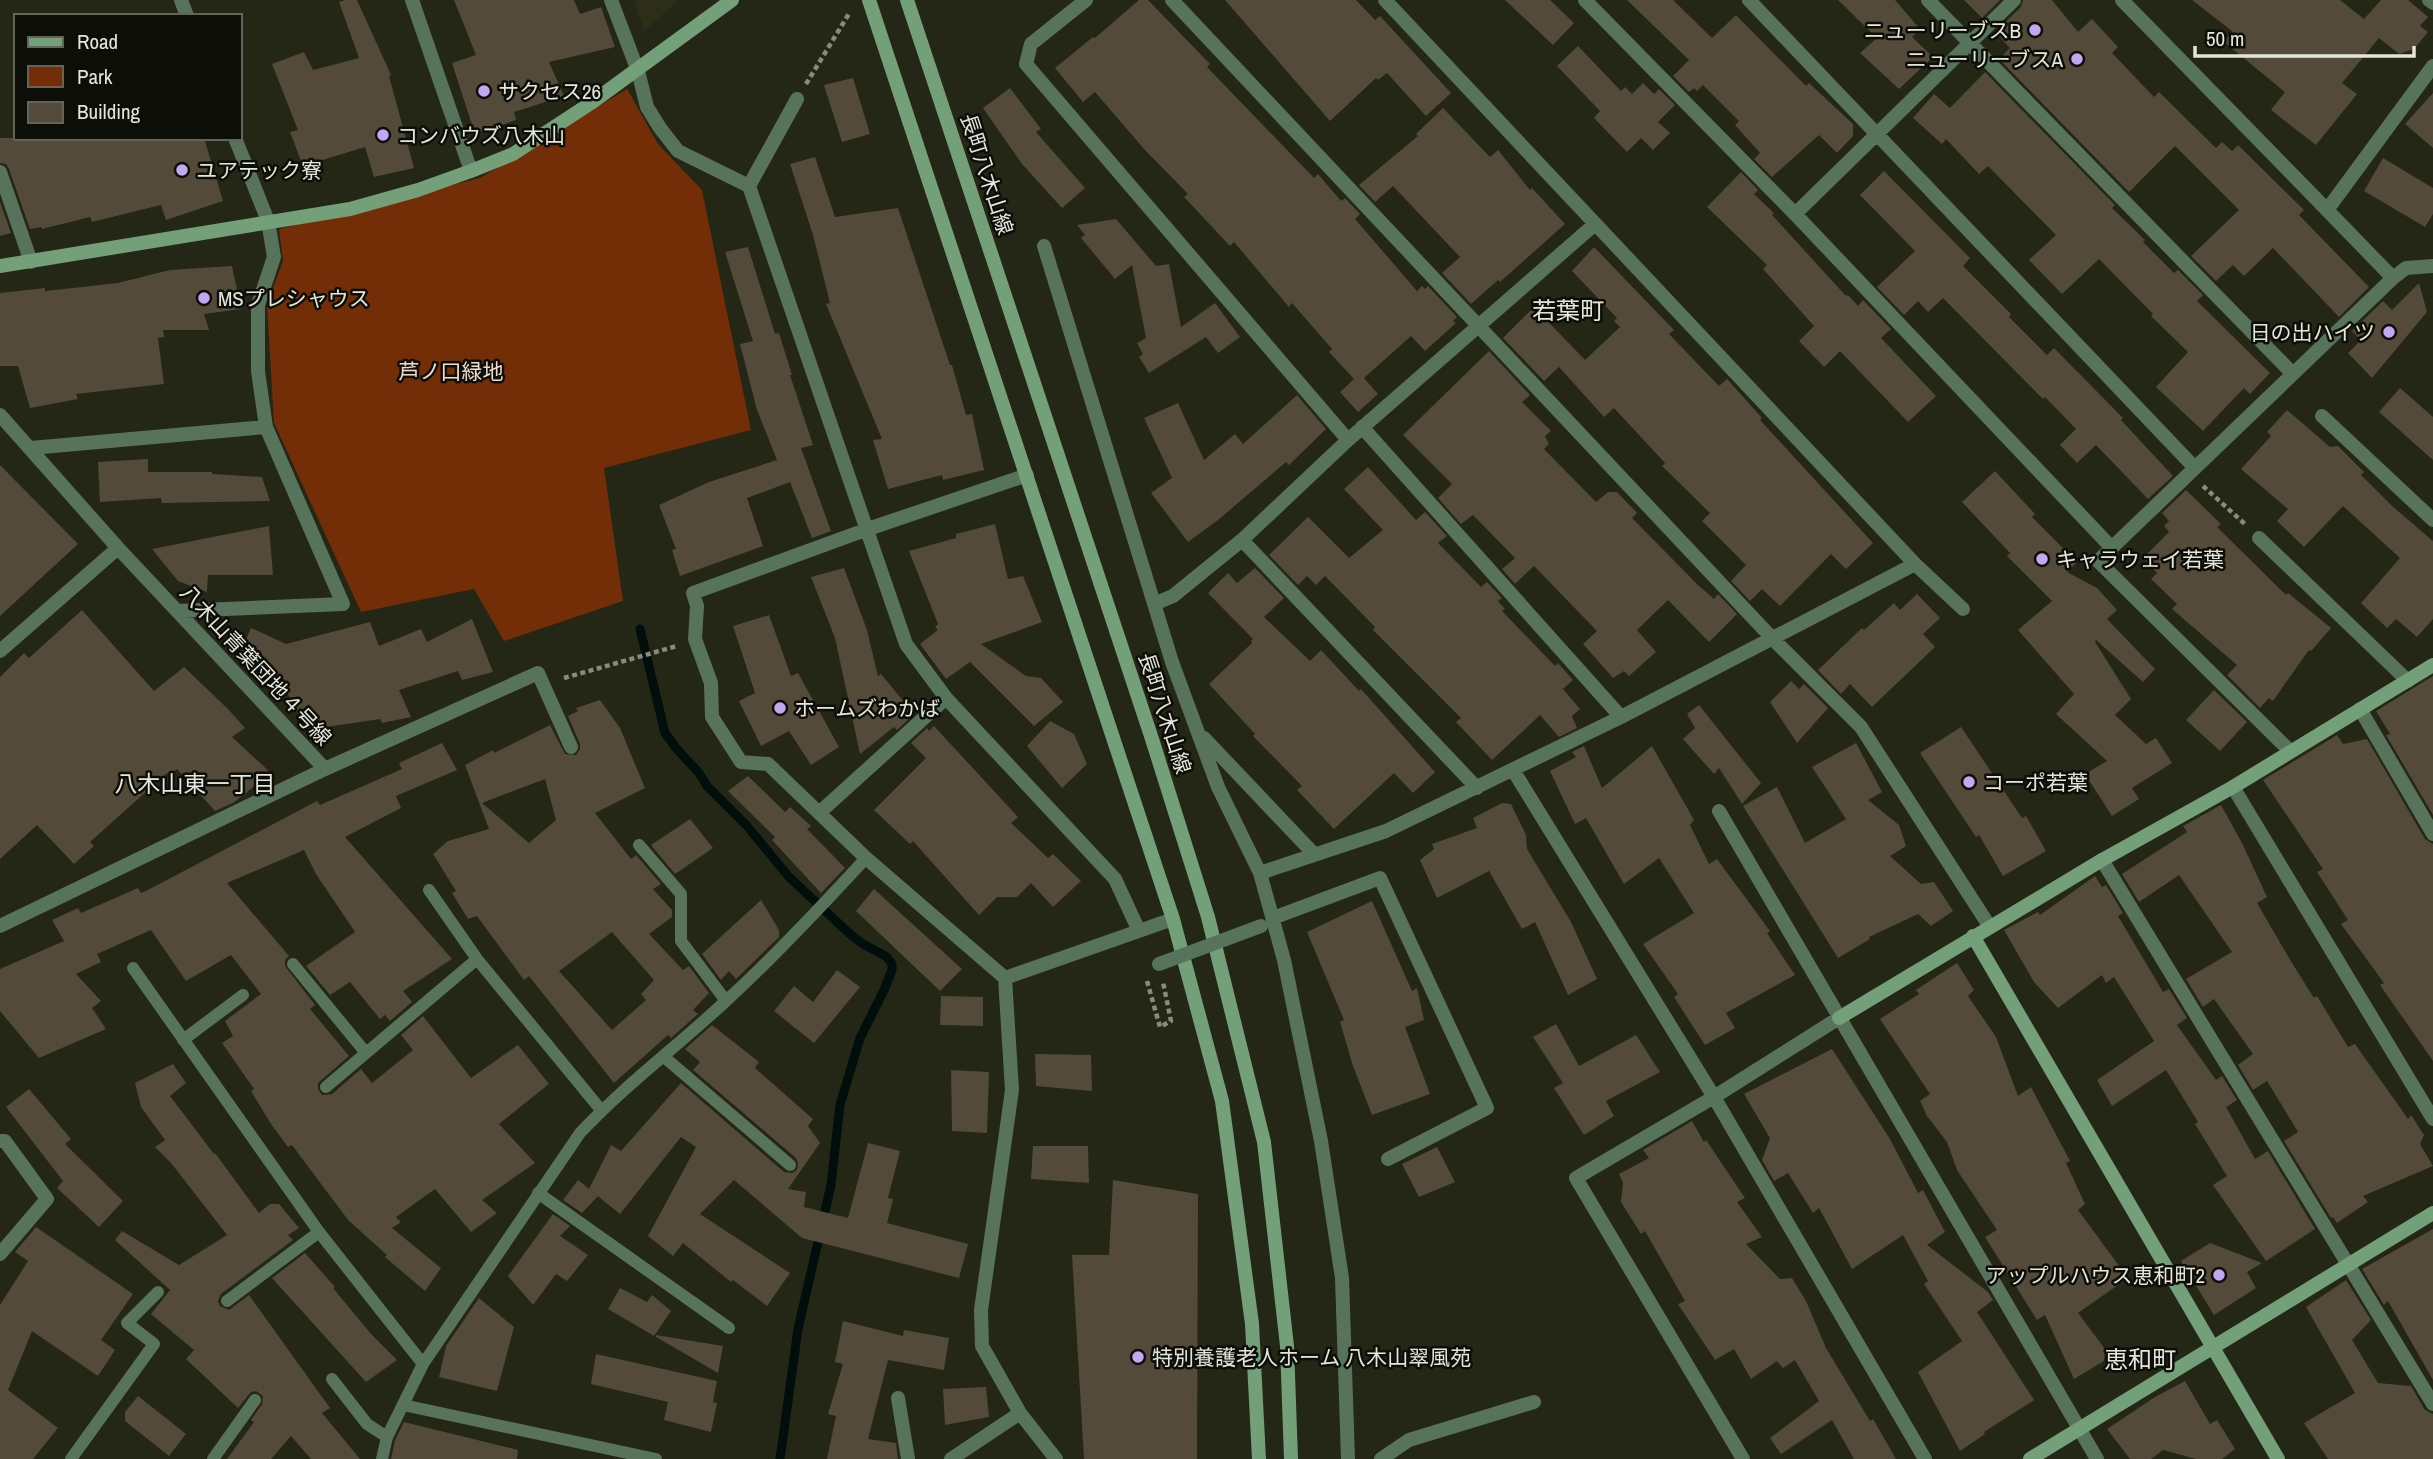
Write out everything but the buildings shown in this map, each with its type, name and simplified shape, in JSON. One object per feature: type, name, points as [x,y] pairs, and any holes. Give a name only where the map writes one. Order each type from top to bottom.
[{"type":"street","points":[[412,0],[471,171]]},
{"type":"street","points":[[611,0],[638,71],[647,107],[660,128],[678,151],[749,186],[906,644],[946,698],[1115,879],[1139,931]]},
{"type":"street","points":[[0,266],[350,209],[418,190],[471,171],[513,154],[638,71],[732,0]]},
{"type":"street","points":[[869,0],[1173,919],[1222,1101],[1252,1324],[1259,1459]]},
{"type":"street","name":"長町八木山線","points":[[906,0],[1152,739],[1208,917],[1264,1142],[1287,1346],[1291,1459]]},
{"type":"street","points":[[1086,0],[1031,44],[1026,64],[1348,440]]},
{"type":"street","points":[[1172,0],[1771,637],[1861,727],[1990,927]]},
{"type":"street","points":[[1385,0],[1915,564],[1963,609]]},
{"type":"street","points":[[1585,0],[1795,214],[2112,548]]},
{"type":"street","points":[[1749,0],[1877,132],[2192,471]]},
{"type":"street","points":[[1928,0],[2293,374]]},
{"type":"street","points":[[1795,214],[2014,0]]},
{"type":"street","points":[[2122,0],[2393,278]]},
{"type":"street","points":[[2327,211],[2433,66]]},
{"type":"street","points":[[749,186],[797,99]]},
{"type":"street","points":[[177,611],[343,604],[266,428],[258,371],[258,305],[274,257],[268,221],[236,140]]},
{"type":"street","points":[[0,172],[31,262]]},
{"type":"street","points":[[1154,604],[1173,596],[1242,540],[1362,427],[1480,327],[1595,224]]},
{"type":"street","points":[[1044,246],[1154,604],[1218,788],[1261,873],[1269,922],[1284,960],[1321,1141],[1342,1278],[1348,1459]]},
{"type":"street","points":[[2290,751],[2098,561],[2393,278],[2406,268],[2433,266]]},
{"type":"street","name":"八木山青葉団地４号線","points":[[0,415],[118,548],[325,769],[0,926]]},
{"type":"street","points":[[2322,416],[2433,520]]},
{"type":"street","points":[[1362,427],[1622,717]]},
{"type":"street","points":[[31,448],[266,428]]},
{"type":"street","points":[[1027,475],[693,593],[698,606],[695,639],[711,683],[712,717],[741,762],[768,764],[866,858],[1006,978],[1012,1090],[981,1310],[982,1346],[1020,1413],[1056,1459]]},
{"type":"street","points":[[2259,538],[2408,681]]},
{"type":"street","points":[[1242,540],[1477,788]]},
{"type":"street","points":[[0,651],[118,548]]},
{"type":"street","points":[[1261,873],[1386,831],[1622,717],[1915,564]]},
{"type":"street","points":[[1743,1459],[1576,1178],[1714,1097],[1973,936],[2233,787],[2433,665]]},
{"type":"street","points":[[325,769],[538,673],[571,747]]},
{"type":"street","points":[[820,813],[946,698]]},
{"type":"street","points":[[2360,709],[2433,834]]},
{"type":"street","points":[[1198,732],[1314,855]]},
{"type":"street","points":[[1513,770],[1714,1097],[1925,1459]]},
{"type":"street","points":[[2233,787],[2433,1119]]},
{"type":"street","points":[[1719,811],[2097,1459]]},
{"type":"street","points":[[2102,860],[2433,1404]]},
{"type":"street","points":[[1159,964],[1380,878],[1487,1108],[1388,1159]]},
{"type":"street","points":[[1006,978],[1173,919]]},
{"type":"street","points":[[1973,936],[2278,1459]]},
{"type":"street","points":[[0,1141],[5,1141],[47,1199],[0,1254]]},
{"type":"street","points":[[2030,1459],[2433,1213]]},
{"type":"street","points":[[898,1398],[908,1459]]},
{"type":"street","points":[[1381,1459],[1409,1440],[1534,1402]]},
{"type":"street","points":[[951,1459],[1020,1413]]},
{"type":"lane","points":[[639,845],[681,894],[681,941],[726,1001]]},
{"type":"lane","points":[[382,1459],[387,1437],[423,1364],[580,1133],[601,1110],[726,1001],[783,947],[866,858]]},
{"type":"lane","points":[[429,890],[477,959],[601,1110]]},
{"type":"lane","points":[[326,1087],[477,959]]},
{"type":"lane","points":[[293,964],[366,1053]]},
{"type":"lane","points":[[133,968],[319,1233],[423,1364]]},
{"type":"lane","points":[[183,1040],[243,995]]},
{"type":"lane","points":[[663,1056],[790,1165]]},
{"type":"lane","points":[[538,1194],[729,1328]]},
{"type":"lane","points":[[227,1301],[319,1233]]},
{"type":"lane","points":[[71,1459],[154,1344],[127,1323],[158,1292]]},
{"type":"lane","points":[[332,1379],[367,1424],[387,1437]]},
{"type":"lane","points":[[213,1459],[255,1400]]},
{"type":"lane","points":[[403,1405],[656,1459]]},
{"type":"path","points":[[797,99],[850,12]]},
{"type":"path","points":[[2192,471],[2259,538]]},
{"type":"path","points":[[543,684],[662,652]]},
{"type":"shaded area","points":[[634,0],[679,0],[644,31]]},
{"type":"green space","name":"芦ノ口緑地","points":[[627,89],[658,144],[702,190],[751,430],[604,468],[623,601],[504,641],[474,589],[361,612],[274,423],[267,304],[283,261],[279,229],[480,178]]},
{"type":"waterway","points":[[640,629],[665,733],[676,748],[789,877],[851,935],[887,957],[892,964],[884,990],[860,1038],[840,1105],[831,1185],[798,1329],[780,1459]]},
{"type":"place","name":"ニューリーブスB","points":[[2035,30]]},
{"type":"place","name":"ニューリーブスA","points":[[2077,59]]},
{"type":"place","name":"サクセス26","points":[[484,91]]},
{"type":"place","name":"コンバウズ八木山","points":[[383,135]]},
{"type":"place","name":"ユアテック寮","points":[[182,170]]},
{"type":"place","name":"MSプレシャウス","points":[[204,298]]},
{"type":"place","name":"日の出ハイツ","points":[[2389,332]]},
{"type":"place","name":"キャラウェイ若葉","points":[[2042,559]]},
{"type":"place","name":"ホームズわかば","points":[[780,708]]},
{"type":"place","name":"コーポ若葉","points":[[1969,782]]},
{"type":"place","name":"アップルハウス恵和町2","points":[[2219,1275]]},
{"type":"place","name":"特別養護老人ホーム 八木山翠風苑","points":[[1138,1357]]},
{"type":"district","name":"若葉町","points":[[1568,310]]},
{"type":"district","name":"八木山東一丁目","points":[[195,783]]},
{"type":"district","name":"恵和町","points":[[2140,1359]]}]
